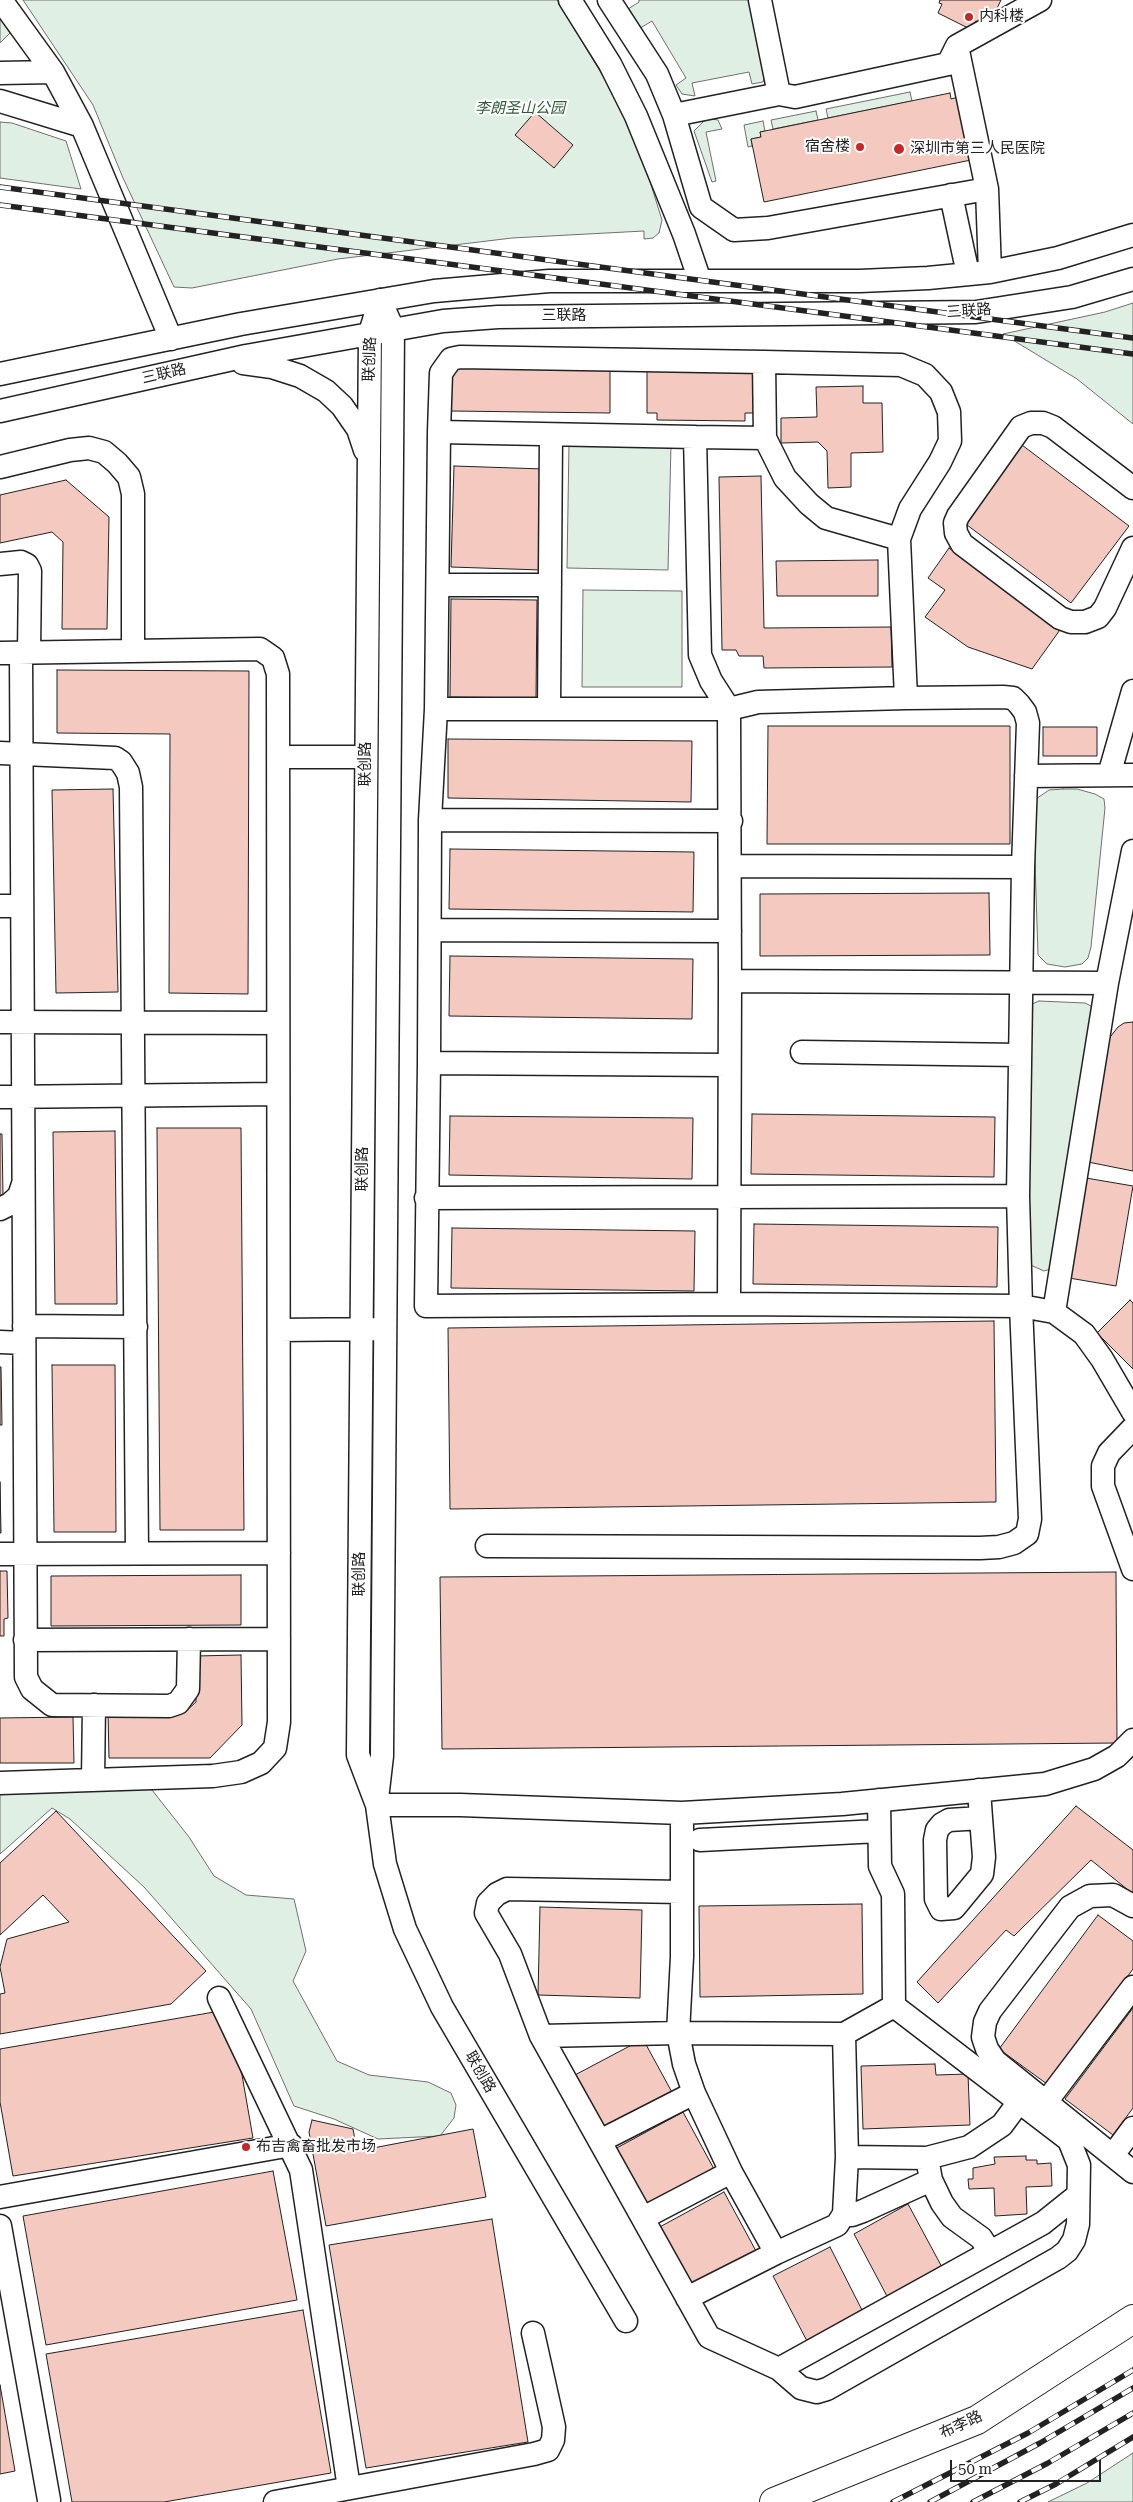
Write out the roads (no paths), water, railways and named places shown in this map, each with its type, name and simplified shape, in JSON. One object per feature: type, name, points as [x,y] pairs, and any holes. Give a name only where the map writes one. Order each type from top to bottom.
[{"type":"main road","name":"布李路","points":[[774,2502],[977,2420],[1133,2319]]},
{"type":"street","points":[[1,0],[53,72],[82,126],[170,338]]},
{"type":"street","points":[[570,0],[610,64],[636,116],[684,234],[700,281]]},
{"type":"street","points":[[609,0],[657,74],[674,115],[701,207],[734,230],[768,228],[987,189]]},
{"type":"street","points":[[760,0],[779,94]]},
{"type":"street","points":[[674,115],[779,94],[795,96],[948,64],[957,46],[1040,0]]},
{"type":"street","points":[[957,46],[987,189],[979,273]]},
{"type":"street","points":[[0,73],[53,72]]},
{"type":"street","points":[[0,101],[82,126]]},
{"type":"street","points":[[951,195],[979,273]]},
{"type":"street","points":[[0,374],[241,324],[434,291],[549,281],[860,281],[979,273],[1058,258],[1133,235]]},
{"type":"street","name":"三联路","points":[[0,411],[215,363],[443,321],[498,317],[976,312],[1072,297],[1133,279]]},
{"type":"street","name":"联创路","points":[[377,1805],[382,1756],[393,329],[380,300]]},
{"type":"street","name":"联创路","points":[[380,300],[370,333],[368,458],[358,1755],[377,1805],[385,1864],[405,1928],[434,1989],[626,2322]]},
{"type":"street","points":[[906,698],[899,539],[910,509],[940,462],[950,441],[949,412],[941,392],[925,375],[901,365],[460,357],[451,359],[441,372],[439,432],[436,709],[430,820],[426,1306],[729,1304],[1021,1306],[1054,1312],[1084,1334],[1102,1359],[1133,1412]]},
{"type":"street","points":[[764,362],[765,438],[785,478],[808,504],[826,518],[899,539]]},
{"type":"street","points":[[215,363],[246,363],[272,366],[300,376],[326,391],[342,406],[358,429],[368,458]]},
{"type":"street","points":[[1133,488],[1053,427],[1043,423],[1031,423],[1021,427],[955,523],[956,534],[962,544],[1060,618],[1071,622],[1085,622],[1098,617],[1105,608],[1133,548]]},
{"type":"street","points":[[439,432],[765,438]]},
{"type":"street","points":[[549,709],[551,435]]},
{"type":"street","points":[[695,438],[700,655],[710,681],[729,709],[729,1304]]},
{"type":"street","points":[[0,467],[70,450],[89,448],[104,452],[118,463],[129,477],[133,494],[133,651]]},
{"type":"street","points":[[0,564],[20,562],[27,565],[30,572],[17,653],[10,752],[11,906],[22,1022],[26,1678],[32,1689],[52,1705],[169,1706],[178,1703],[188,1689],[189,1639]]},
{"type":"street","points":[[438,585],[550,585]]},
{"type":"street","points":[[0,1783],[213,1776],[241,1772],[261,1763],[274,1748],[279,1722],[278,674],[273,658],[260,650],[17,653]]},
{"type":"street","points":[[1109,775],[1133,691]]},
{"type":"street","points":[[436,709],[729,709],[758,702],[906,698],[1013,698],[1025,712],[1028,723],[1023,867],[1018,1196],[1030,1519],[1026,1534],[1014,1543],[999,1548],[487,1546]]},
{"type":"street","points":[[10,752],[115,758],[121,762],[128,773],[131,788],[137,1553]]},
{"type":"street","points":[[279,757],[366,757]]},
{"type":"street","points":[[1026,776],[1133,775]]},
{"type":"street","points":[[430,820],[730,822]]},
{"type":"street","points":[[1054,1312],[1107,983],[1129,897],[1133,851]]},
{"type":"street","points":[[730,866],[1023,867]]},
{"type":"street","points":[[430,930],[730,931]]},
{"type":"street","points":[[730,981],[1107,983]]},
{"type":"street","points":[[0,1022],[278,1023]]},
{"type":"street","points":[[802,1052],[1020,1055]]},
{"type":"street","points":[[429,1063],[728,1065]]},
{"type":"street","points":[[0,1097],[278,1094]]},
{"type":"street","points":[[0,1209],[10,1204],[18,1196],[23,1184]]},
{"type":"street","points":[[426,1198],[1018,1196]]},
{"type":"street","points":[[0,1342],[24,1335],[136,1327]]},
{"type":"street","points":[[279,1330],[385,1329]]},
{"type":"street","points":[[1133,1428],[1109,1453],[1103,1466],[1103,1486],[1133,1569]]},
{"type":"street","points":[[0,1554],[279,1553]]},
{"type":"street","points":[[25,1640],[279,1640]]},
{"type":"street","points":[[93,1780],[94,1704]]},
{"type":"street","points":[[377,1805],[460,1805],[682,1813],[879,1800],[1045,1784],[1094,1769],[1117,1756],[1133,1740]]},
{"type":"street","points":[[979,1790],[981,1818]]},
{"type":"street","points":[[879,1800],[880,1866],[893,1894],[894,2006]]},
{"type":"street","points":[[682,1813],[682,1957],[678,2033],[684,2064],[694,2093],[731,2172],[776,2253]]},
{"type":"street","points":[[700,1840],[879,1830]]},
{"type":"street","points":[[682,1892],[507,1889],[497,1894],[488,1903],[486,1913],[510,1954],[541,2036],[709,2337],[779,2368],[801,2388],[808,2391],[817,2392],[826,2389],[1058,2258],[1067,2251],[1074,2240],[1079,2165],[1069,2140],[894,2006]]},
{"type":"street","points":[[1133,1906],[1113,1896],[1090,1896],[1070,1907],[990,2011],[985,2022],[983,2037],[987,2049],[996,2061],[1133,2172]]},
{"type":"street","points":[[1046,2102],[1133,1987]]},
{"type":"street","points":[[219,1998],[301,2170],[349,2488]]},
{"type":"street","points":[[541,2036],[678,2033],[844,2034],[894,2006]]},
{"type":"street","points":[[687,2298],[776,2253],[837,2225],[844,2214],[847,2157],[844,2034]]},
{"type":"street","points":[[600,2142],[694,2093]]},
{"type":"street","points":[[847,2157],[927,2158],[969,2146],[1002,2125],[1019,2102]]},
{"type":"street","points":[[1113,2156],[1133,2128]]},
{"type":"street","points":[[0,2197],[291,2146]]},
{"type":"street","points":[[927,2158],[931,2180],[942,2203],[952,2216],[980,2238],[990,2252]]},
{"type":"street","points":[[642,2218],[731,2172]]},
{"type":"street","points":[[844,2214],[852,2215],[863,2211],[931,2180]]},
{"type":"street","points":[[779,2368],[1043,2223],[1078,2195]]},
{"type":"street","points":[[0,2226],[9,2333],[46,2501]]},
{"type":"street","points":[[275,2502],[548,2450],[553,2440],[554,2427],[533,2333]]},
{"type":"railway","points":[[0,187],[1133,338]]},
{"type":"railway","points":[[0,205],[1133,354]]},
{"type":"railway","points":[[893,2502],[1028,2433],[1133,2370]]},
{"type":"railway","points":[[930,2502],[1040,2443],[1133,2388]]},
{"type":"railway","points":[[973,2502],[1048,2463],[1133,2413]]},
{"type":"railway","points":[[1020,2502],[1056,2484],[1133,2437]]},
{"type":"place","name":"内科楼","points":[[969,17]]},
{"type":"place","name":"宿舍楼","points":[[860,147]]},
{"type":"place","name":"深圳市第三人民医院","points":[[899,149]]},
{"type":"place","name":"布吉禽畜批发市场","points":[[246,2147]]},
{"type":"park label","name":"李朗圣山公园","points":[[520,109]]}]
